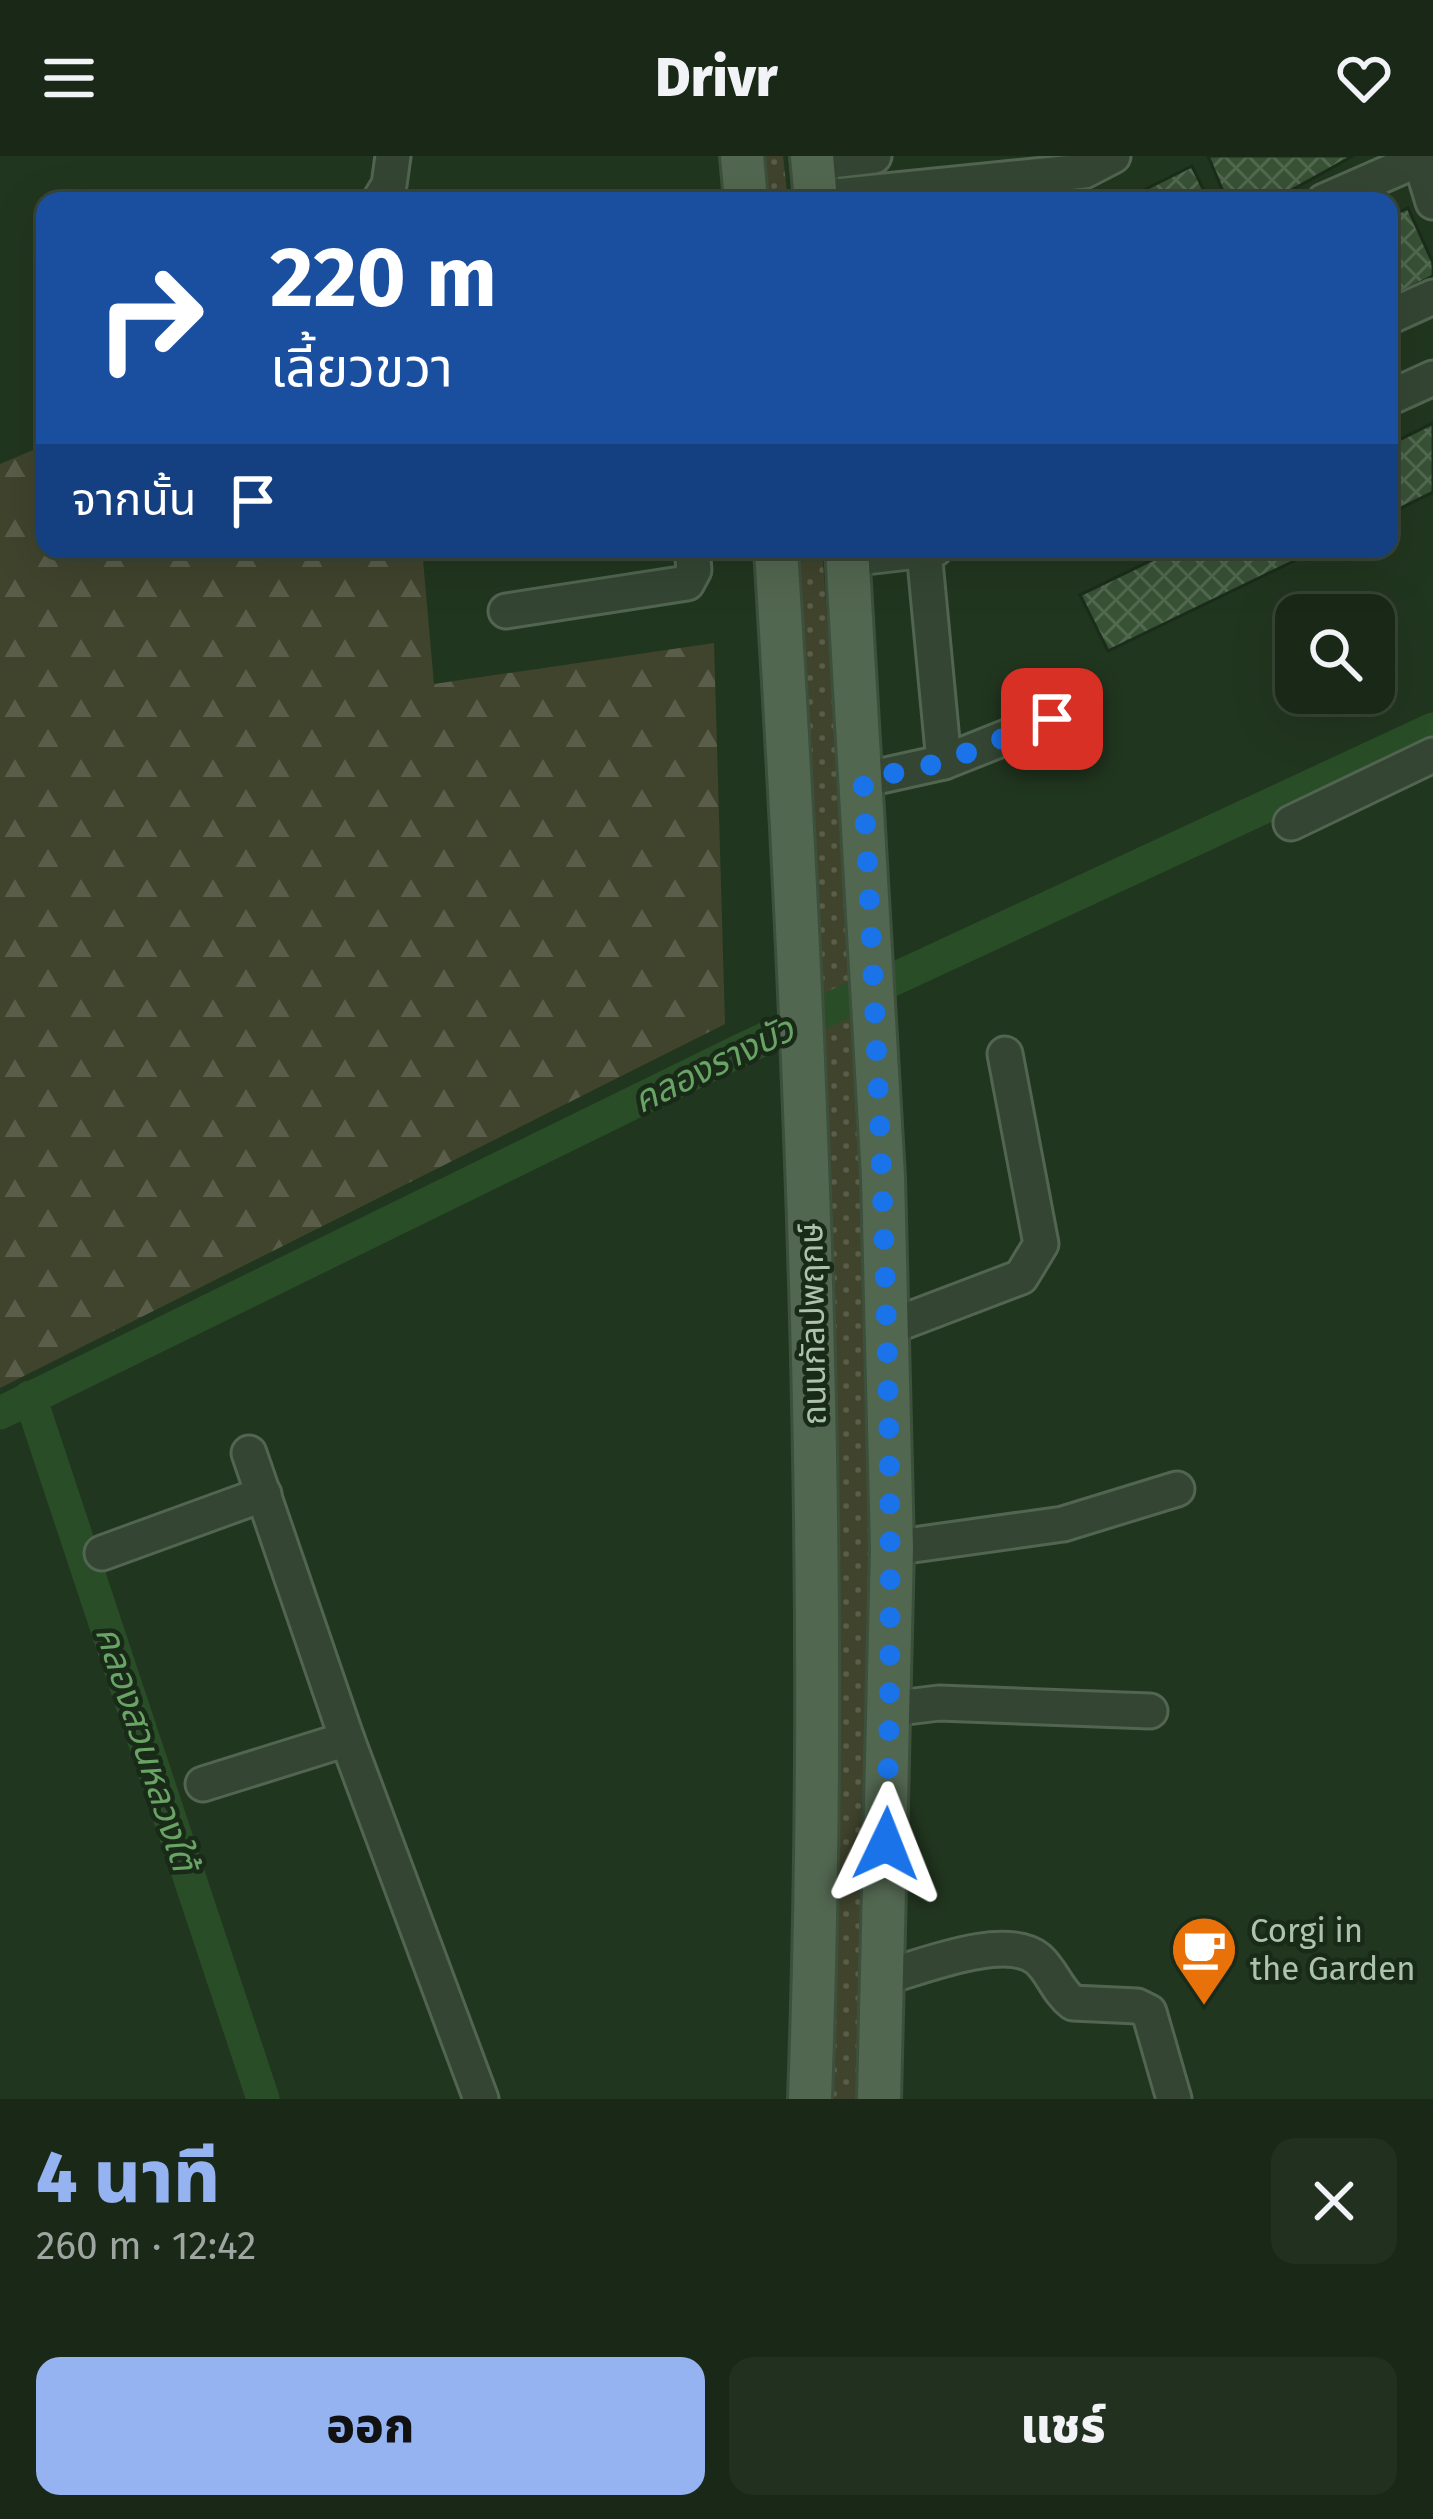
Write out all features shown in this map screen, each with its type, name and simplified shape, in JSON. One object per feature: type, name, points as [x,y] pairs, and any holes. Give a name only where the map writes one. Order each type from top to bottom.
[{"type":"main road","points":[[742,156],[745,192]]},
{"type":"main road","name":"ถนนกัลปพฤกษ์","points":[[776,558],[811,1211],[817,1931],[810,2099]]},
{"type":"main road","points":[[848,558],[877,1040],[892,1548],[879,2099]]},
{"type":"street","points":[[384,192],[392,156]]},
{"type":"street","points":[[814,180],[874,156]]},
{"type":"street","points":[[923,192],[1084,171],[1113,156]]},
{"type":"street","points":[[1344,192],[1419,158],[1433,202]]},
{"type":"street","points":[[814,180],[875,192]]},
{"type":"street","points":[[1398,313],[1433,297]]},
{"type":"street","points":[[1398,394],[1433,378]]},
{"type":"street","points":[[506,610],[687,584],[694,570],[693,558]]},
{"type":"street","points":[[925,558],[944,762]]},
{"type":"street","points":[[863,780],[944,762],[1052,719]]},
{"type":"street","points":[[1291,823],[1433,754]]},
{"type":"street","points":[[887,1328],[1022,1276],[1041,1244],[1005,1054]]},
{"type":"street","points":[[249,1454],[347,1739],[482,2099]]},
{"type":"street","points":[[892,1548],[1063,1524],[1177,1490]]},
{"type":"street","points":[[102,1552],[264,1494]]},
{"type":"street","points":[[890,1709],[939,1703],[1150,1711]]},
{"type":"street","points":[[203,1784],[347,1739]]},
{"type":"street","points":[[882,1978],[983,1950],[1028,1952],[1044,1963],[1072,2003],[1137,2006],[1149,2012],[1174,2099]]},
{"type":"green space","points":[[762,156],[783,156],[787,192],[766,192]]},
{"type":"green space","points":[[36,449],[36,558],[423,558],[434,684],[714,643],[725,1024],[0,1388],[0,464]]},
{"type":"green space","points":[[796,558],[823,558],[859,1057],[875,1838],[863,2099],[833,2099],[837,1411]]},
{"type":"building","points":[[1208,156],[1353,156],[1288,192],[1223,192]]},
{"type":"building","points":[[1192,166],[1205,192],[1140,192]]},
{"type":"building","points":[[1408,208],[1433,263],[1433,276],[1398,294],[1398,213]]},
{"type":"building","points":[[1433,423],[1433,492],[1398,510],[1398,440]]},
{"type":"building","points":[[1156,558],[1294,561],[1108,651],[1080,595]]},
{"type":"waterway","name":"คลองรางบัว","points":[[0,1413],[743,1049],[1433,729]]},
{"type":"waterway","name":"คลองสวนหลวงใต้","points":[[30,1397],[263,2099]]},
{"type":"place","name":"Corgi in the Garden","points":[[1204,2008]]},
{"type":"route","points":[[886,1844],[892,1548],[883,1178],[863,780],[944,762],[1052,719]]}]
